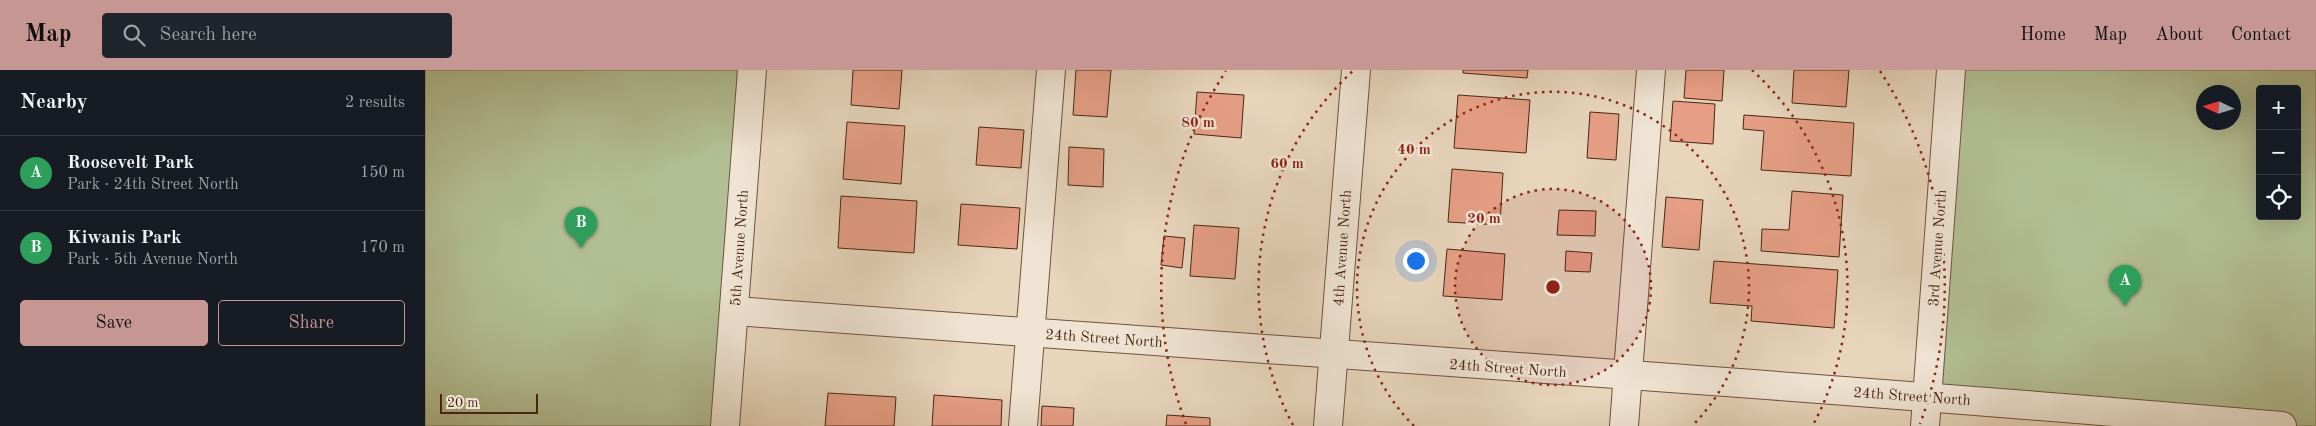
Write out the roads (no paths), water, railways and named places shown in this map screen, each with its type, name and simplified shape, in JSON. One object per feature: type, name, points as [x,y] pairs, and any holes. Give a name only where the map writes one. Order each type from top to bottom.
[{"type":"street","name":"5th Avenue North","points":[[725,426],[752,70]]},
{"type":"street","points":[[1023,426],[1051,70]]},
{"type":"street","name":"4th Avenue North","points":[[1328,426],[1356,70]]},
{"type":"street","points":[[1624,426],[1651,70]]},
{"type":"street","name":"3rd Avenue North","points":[[1925,426],[1951,70]]},
{"type":"street","name":"24th Street North","points":[[735,311],[1334,356],[1927,396],[2225,424],[2282,426]]},
{"type":"place","name":"Kiwanis Park","points":[[581,248]]},
{"type":"place","name":"Roosevelt Park","points":[[2125,306]]}]
